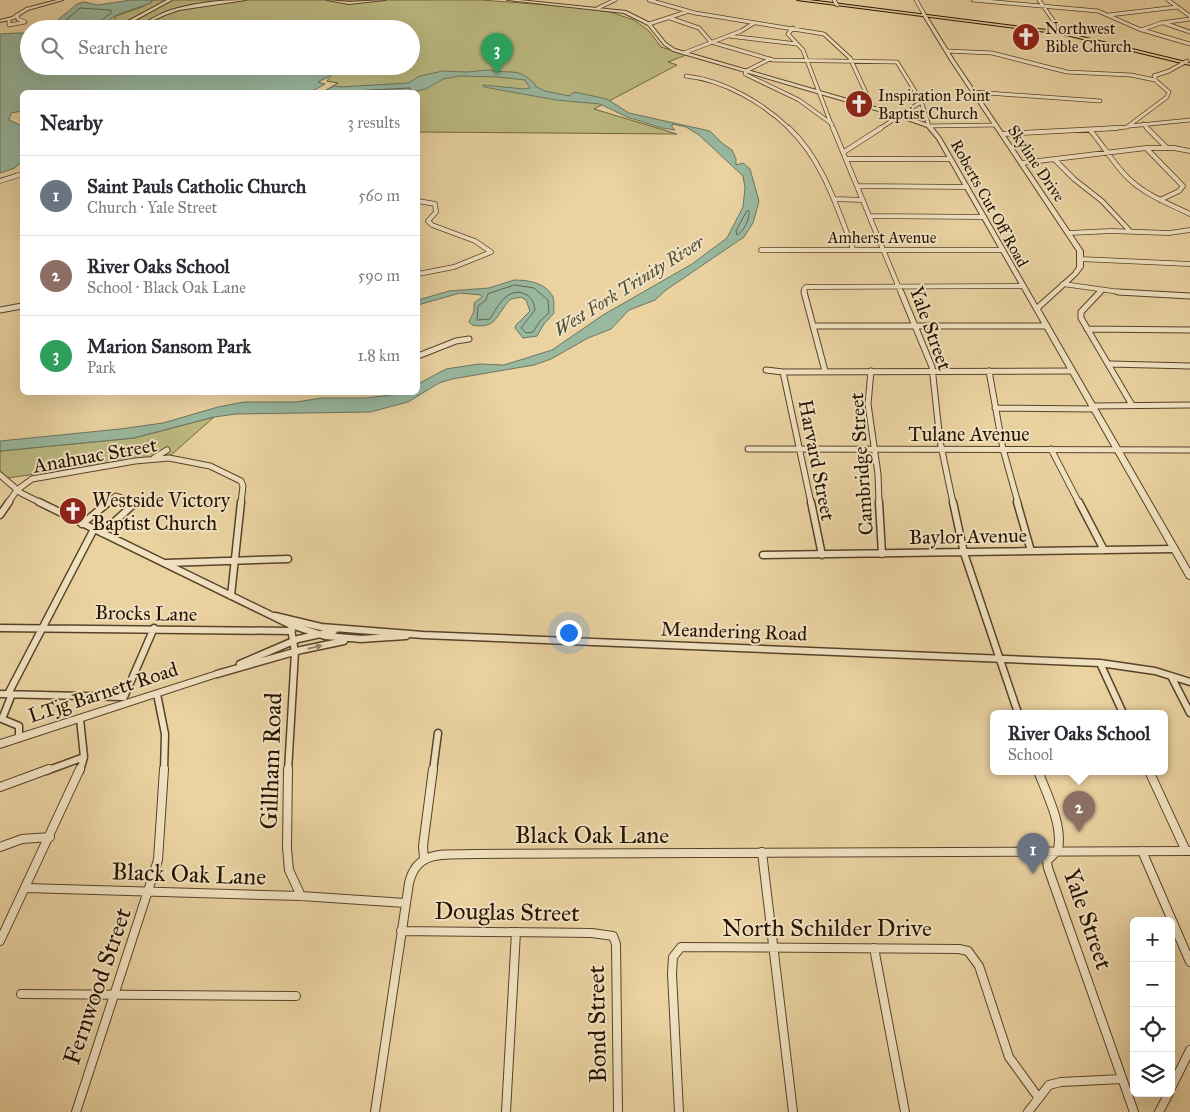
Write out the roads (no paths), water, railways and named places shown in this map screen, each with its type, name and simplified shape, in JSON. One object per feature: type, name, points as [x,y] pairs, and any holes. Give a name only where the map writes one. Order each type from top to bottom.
[{"type":"main road","points":[[800,0],[836,3]]},
{"type":"main road","points":[[813,0],[1061,32],[1188,62]]},
{"type":"street","points":[[0,20],[9,20],[27,9],[61,0]]},
{"type":"street","points":[[133,20],[170,0]]},
{"type":"street","points":[[151,20],[161,15],[192,6],[244,0]]},
{"type":"street","points":[[329,0],[349,3],[383,0]]},
{"type":"street","name":"Roberts Cut Off Road","points":[[509,0],[625,12],[650,24],[666,45],[684,53],[929,126],[936,132],[950,160],[1190,576]]},
{"type":"street","points":[[598,8],[615,0]]},
{"type":"street","points":[[649,0],[686,12],[793,28],[827,36],[852,61],[867,93],[856,103]]},
{"type":"street","name":"Skyline Drive","points":[[916,0],[947,51],[1069,233],[1080,251],[1080,259]]},
{"type":"street","points":[[973,0],[1092,10],[1109,15],[1141,30],[1190,44]]},
{"type":"street","points":[[1039,0],[1061,32]]},
{"type":"street","points":[[1168,0],[1190,17]]},
{"type":"street","points":[[1109,15],[1177,7]]},
{"type":"street","points":[[650,24],[686,12]]},
{"type":"street","points":[[17,15],[20,20]]},
{"type":"street","points":[[1141,30],[1190,17]]},
{"type":"street","points":[[670,18],[699,28],[706,39],[711,42],[769,59],[897,62],[921,102],[928,118],[929,126],[996,125]]},
{"type":"street","points":[[9,20],[9,24],[20,23]]},
{"type":"street","points":[[684,53],[728,36],[754,23]]},
{"type":"street","points":[[1163,23],[1190,32]]},
{"type":"street","name":"Yale Street","points":[[793,28],[788,34],[803,50],[818,93],[833,124],[933,371],[942,449],[964,553],[1017,710]]},
{"type":"street","points":[[728,36],[797,44]]},
{"type":"street","points":[[947,51],[1005,55],[1067,72],[1119,74],[1155,78],[1169,92],[1167,97],[1127,126]]},
{"type":"street","points":[[769,59],[746,71],[746,74],[799,100],[833,124]]},
{"type":"street","points":[[1155,78],[1188,62]]},
{"type":"street","points":[[686,76],[752,98],[784,122],[814,159],[834,199],[853,249]]},
{"type":"street","points":[[974,92],[1100,101]]},
{"type":"street","points":[[844,152],[921,102]]},
{"type":"street","points":[[1002,134],[1090,130],[1190,120]]},
{"type":"street","points":[[1143,124],[1167,148]]},
{"type":"street","points":[[1090,130],[1130,179],[1160,200],[1190,214]]},
{"type":"street","points":[[1146,148],[1183,186],[1179,191],[1160,200]]},
{"type":"street","points":[[1022,163],[1146,148],[1190,151]]},
{"type":"street","points":[[847,159],[950,160]]},
{"type":"street","points":[[1055,160],[1074,179],[1102,201],[1130,232]]},
{"type":"street","points":[[0,181],[20,175]]},
{"type":"street","points":[[858,186],[967,187]]},
{"type":"street","points":[[834,199],[863,200]]},
{"type":"street","points":[[420,201],[435,204],[436,212],[428,221],[432,225],[475,241],[491,252],[454,267],[420,274]]},
{"type":"street","points":[[870,216],[984,217]]},
{"type":"street","points":[[1069,233],[1169,233],[1190,230]]},
{"type":"street","name":"Amherst Avenue","points":[[762,250],[1002,250]]},
{"type":"street","points":[[1037,308],[1075,274],[1080,267],[1080,259],[1190,264]]},
{"type":"street","points":[[1064,284],[1146,295],[1190,296]]},
{"type":"street","points":[[899,286],[1023,286]]},
{"type":"street","name":"Harvard Street","points":[[825,372],[805,296],[805,288],[899,286]]},
{"type":"street","points":[[1102,290],[1081,312],[1081,318],[1110,364],[1132,405]]},
{"type":"street","points":[[0,310],[20,306]]},
{"type":"street","points":[[813,326],[1047,326]]},
{"type":"street","points":[[1087,329],[1190,330]]},
{"type":"street","points":[[420,355],[456,341],[468,339]]},
{"type":"street","points":[[1110,364],[1190,366]]},
{"type":"street","points":[[766,370],[783,372],[1071,371]]},
{"type":"street","points":[[989,371],[1003,449],[1031,552]]},
{"type":"street","name":"Harvard Street","points":[[783,372],[822,555]]},
{"type":"street","name":"Cambridge Street","points":[[871,372],[868,404],[882,530],[882,554]]},
{"type":"street","points":[[995,408],[1190,405]]},
{"type":"street","name":"Tulane Avenue","points":[[748,449],[1190,450]]},
{"type":"street","points":[[1051,449],[1104,550]]},
{"type":"street","points":[[152,459],[167,450]]},
{"type":"street","name":"Anahuac Street","points":[[0,515],[17,490],[32,479],[152,459],[184,460],[201,464],[241,481],[243,486],[230,596]]},
{"type":"street","name":"Meandering Road","points":[[0,475],[17,490],[230,596],[275,616],[322,627],[423,635],[1100,663],[1129,666],[1190,682]]},
{"type":"street","points":[[82,524],[116,496],[135,503],[102,533]]},
{"type":"street","points":[[20,738],[19,726],[2,719],[10,694],[94,529]]},
{"type":"street","name":"Baylor Avenue","points":[[763,555],[1174,549]]},
{"type":"street","points":[[164,563],[288,560]]},
{"type":"street","points":[[1180,560],[1190,560]]},
{"type":"street","name":"Meandering Road","points":[[275,616],[291,628],[312,634],[362,639]]},
{"type":"street","name":"Brocks Lane","points":[[0,628],[291,628]]},
{"type":"street","points":[[0,694],[127,700],[154,628]]},
{"type":"street","name":"Gillham Road","points":[[291,628],[294,652],[288,760],[287,848],[290,870],[301,896]]},
{"type":"street","name":"LTjg Barnett Road","points":[[217,674],[293,640],[312,634],[347,630]]},
{"type":"street","name":"LTjg Barnett Road","points":[[0,744],[80,719],[127,700],[157,694],[217,674],[294,652],[332,643],[362,639],[423,635]]},
{"type":"street","points":[[1100,663],[1122,710]]},
{"type":"street","points":[[1171,676],[1190,713]]},
{"type":"street","name":"Fernwood Street","points":[[76,1112],[150,892],[158,860],[164,780],[165,734],[157,694]]},
{"type":"street","points":[[0,940],[78,776],[84,757],[80,719]]},
{"type":"street","points":[[374,1112],[405,903],[415,865],[424,859],[423,846],[438,733]]},
{"type":"street","points":[[0,787],[84,757]]},
{"type":"street","name":"Yale Street","points":[[1039,775],[1058,830],[1058,851],[1048,858],[1048,868],[1134,1112]]},
{"type":"street","points":[[1151,775],[1188,851]]},
{"type":"street","points":[[0,847],[22,839],[50,837]]},
{"type":"street","points":[[1142,851],[1190,962]]},
{"type":"street","name":"Black Oak Lane","points":[[424,859],[445,855],[474,854],[1188,851]]},
{"type":"street","points":[[762,852],[793,1112]]},
{"type":"street","name":"Black Oak Lane","points":[[26,888],[301,896],[405,903]]},
{"type":"street","name":"Douglas Street","points":[[401,931],[592,933],[612,936]]},
{"type":"street","points":[[506,1112],[516,932]]},
{"type":"street","name":"Bond Street","points":[[612,936],[616,944],[618,1112]]},
{"type":"street","name":"North Schilder Drive","points":[[679,1112],[672,974],[673,957],[680,947],[959,949],[968,951],[979,966],[1009,1057],[1016,1070],[1038,1097]]},
{"type":"street","points":[[874,948],[905,1112]]},
{"type":"street","points":[[21,994],[296,996]]},
{"type":"street","points":[[1175,1080],[1190,1050]]},
{"type":"street","points":[[1028,1112],[1049,1085],[1061,1082],[1122,1079]]},
{"type":"street","points":[[1159,1112],[1167,1097]]},
{"type":"water","points":[[131,0],[152,0],[151,3],[119,14],[109,20],[58,20],[77,4],[84,2],[98,5]]},
{"type":"water","points":[[20,33],[20,75],[329,75],[318,82],[325,84],[314,90],[20,90],[20,111],[11,113],[9,120],[20,125],[20,163],[15,168],[0,173],[0,34]]},
{"type":"water","points":[[489,70],[514,72],[529,78],[535,86],[545,91],[569,96],[574,92],[607,99],[629,113],[710,131],[732,150],[736,159],[736,165],[743,163],[750,169],[759,201],[753,223],[744,237],[666,290],[655,300],[629,310],[611,329],[588,338],[551,359],[534,365],[452,379],[439,383],[420,395],[420,383],[446,369],[479,364],[504,365],[552,350],[603,315],[692,264],[727,238],[743,207],[745,188],[743,176],[699,135],[686,127],[672,124],[675,130],[662,128],[627,117],[600,104],[556,100],[484,87],[483,85],[530,88],[525,80],[460,76],[443,79],[420,90],[326,90],[334,86],[408,83],[420,76],[443,71],[467,72]]},
{"type":"water","points":[[514,280],[542,285],[553,297],[554,313],[544,324],[537,336],[523,338],[515,328],[530,311],[526,300],[521,297],[511,299],[492,323],[481,326],[472,325],[469,322],[474,311],[474,303],[482,297],[481,295],[460,293],[420,304],[420,299],[449,291],[489,288]]},
{"type":"water","points":[[392,395],[419,395],[408,402],[370,412],[236,414],[214,417],[134,438],[0,451],[0,441],[163,423],[218,407],[244,402],[296,402],[322,398],[365,398]]},
{"type":"place","name":"Northwest Bible Church","points":[[1026,37]]},
{"type":"place","name":"Marion Sansom Park","points":[[497,74]]},
{"type":"place","name":"Inspiration Point Baptist Church","points":[[859,104]]},
{"type":"place","name":"Westside Victory Baptist Church","points":[[73,511]]},
{"type":"place","name":"River Oaks School","points":[[1079,832]]},
{"type":"place","name":"Saint Pauls Catholic Church","points":[[1033,874]]},
{"type":"water label","name":"West Fork Trinity River","points":[[629,286]]}]
